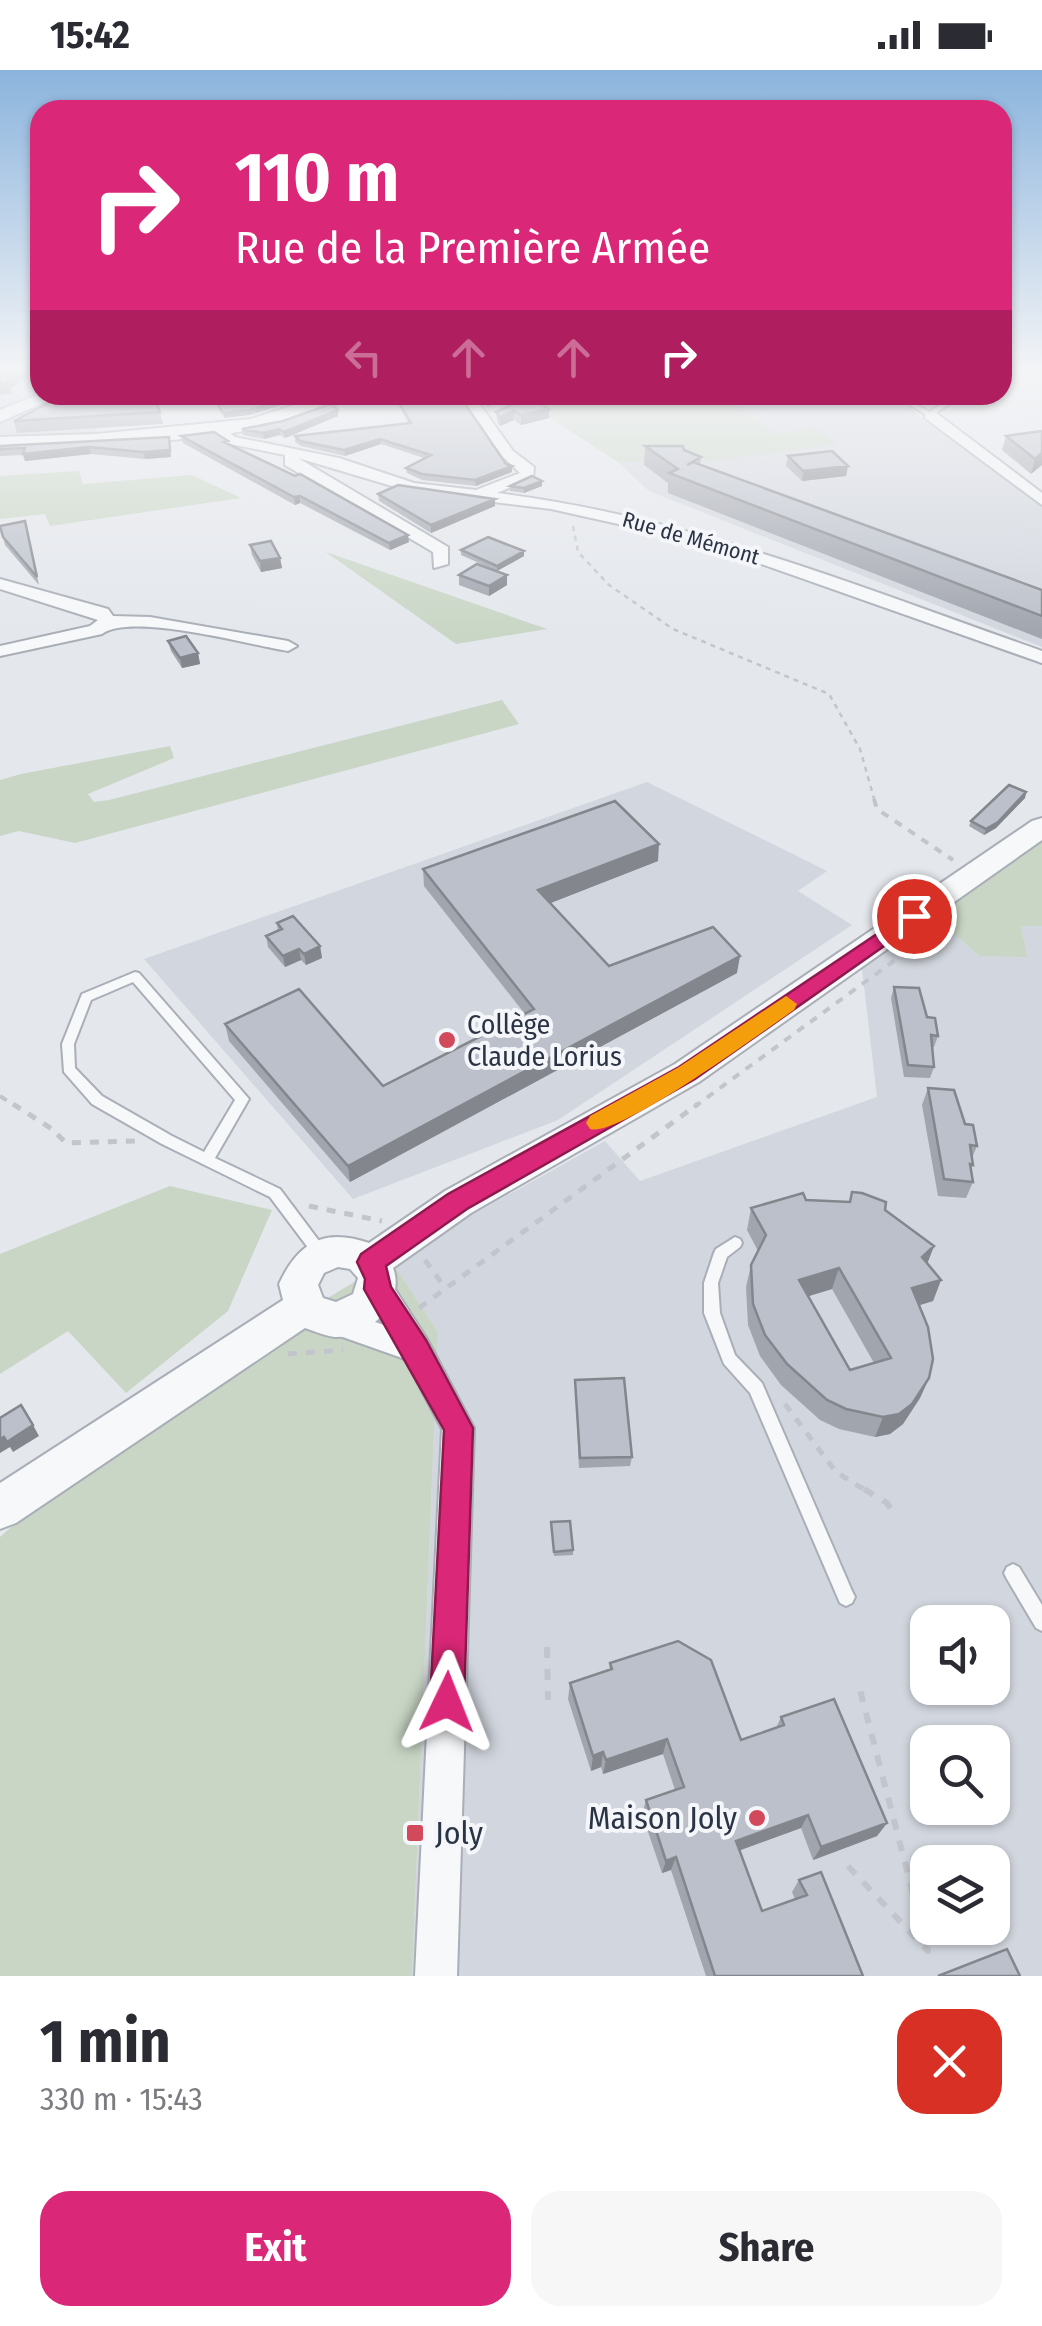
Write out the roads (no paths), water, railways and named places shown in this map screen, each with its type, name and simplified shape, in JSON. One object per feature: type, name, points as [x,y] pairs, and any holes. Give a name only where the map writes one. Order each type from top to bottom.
[{"type":"street","points":[[291,456],[290,462],[442,550],[440,564]]},
{"type":"street","name":"Rue de Mémont","points":[[306,456],[412,487],[580,509],[704,538],[1042,657]]},
{"type":"street","points":[[480,494],[528,475],[527,468],[511,456]]},
{"type":"street","points":[[983,456],[1042,500]]},
{"type":"street","points":[[0,584],[102,613],[108,621]]},
{"type":"street","points":[[0,651],[96,630],[108,621],[150,622],[288,646]]},
{"type":"street","points":[[0,1508],[260,1335],[315,1312],[353,1316],[373,1300],[374,1276],[458,1202],[687,1073],[924,924],[973,874],[1042,827]]},
{"type":"street","points":[[396,1335],[315,1312],[298,1284],[303,1272],[322,1255],[348,1251],[374,1276],[396,1335],[458,1428],[436,1976]]},
{"type":"lane","points":[[208,1160],[242,1099],[135,976],[86,997],[68,1044],[69,1069],[97,1100],[168,1140],[208,1160],[274,1193],[322,1255]]},
{"type":"lane","points":[[736,1243],[720,1253],[711,1283],[712,1313],[729,1359],[756,1388],[846,1597]]},
{"type":"lane","points":[[1013,1573],[1042,1622]]},
{"type":"place","name":"Collège Claude Lorius","points":[[447,1040]]},
{"type":"place","name":"Maison Joly","points":[[757,1818]]},
{"type":"place","name":"Joly","points":[[415,1833]]}]
